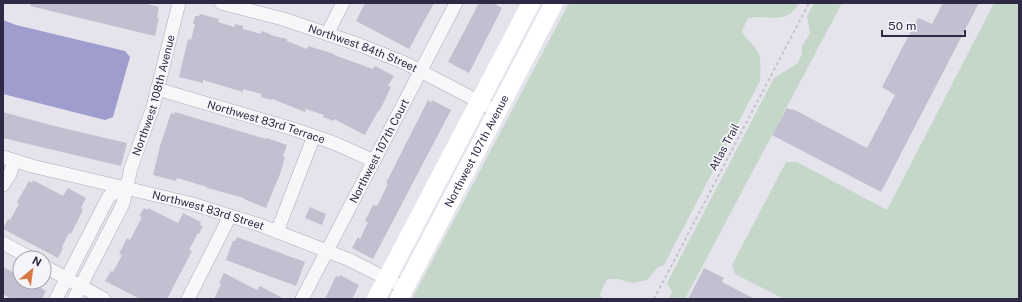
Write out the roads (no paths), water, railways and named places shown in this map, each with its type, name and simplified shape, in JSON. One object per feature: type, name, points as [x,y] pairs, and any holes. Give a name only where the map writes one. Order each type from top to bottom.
[{"type":"main road","name":"Northwest 107th Avenue","points":[[376,299],[531,3]]},
{"type":"main road","name":"Northwest 107th Avenue","points":[[402,294],[554,3]]},
{"type":"street","name":"Northwest 108th Avenue","points":[[74,299],[123,204],[126,187],[153,107],[179,3]]},
{"type":"street","name":"Northwest 84th Street","points":[[221,3],[283,19],[405,63],[497,111]]},
{"type":"street","points":[[327,34],[343,3]]},
{"type":"street","name":"Northwest 107th Court","points":[[302,299],[456,3]]},
{"type":"street","name":"Northwest 83rd Terrace","points":[[157,89],[314,136],[334,143],[374,161]]},
{"type":"street","points":[[277,232],[314,136]]},
{"type":"street","points":[[3,185],[10,174],[9,159]]},
{"type":"street","name":"Northwest 83rd Street","points":[[9,159],[189,203],[277,232],[363,266],[387,278],[402,294]]},
{"type":"street","points":[[56,299],[109,196],[126,187]]},
{"type":"street","points":[[188,299],[230,216]]},
{"type":"street","points":[[3,243],[16,250]]},
{"type":"street","points":[[52,271],[104,299]]},
{"type":"water","points":[[3,20],[16,25],[125,51],[130,57],[113,117],[105,120],[3,94]]}]
